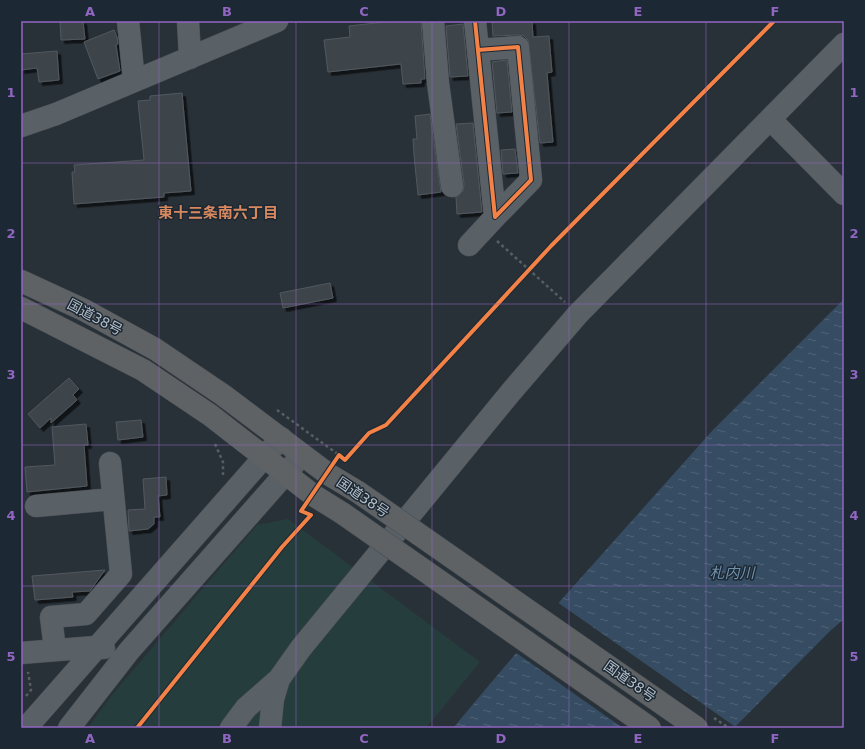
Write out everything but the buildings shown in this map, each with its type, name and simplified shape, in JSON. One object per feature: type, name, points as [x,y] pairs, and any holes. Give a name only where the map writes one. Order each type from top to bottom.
[{"type":"highway","name":"国道38号","points":[[21,281],[84,310],[155,349],[223,395],[302,455],[358,492],[697,728]]},
{"type":"highway","name":"国道38号","points":[[21,308],[143,370],[210,415],[313,495],[650,728]]},
{"type":"street","points":[[128,21],[134,81]]},
{"type":"street","points":[[188,21],[190,58]]},
{"type":"street","points":[[21,126],[134,81],[277,21]]},
{"type":"street","points":[[433,21],[438,83],[452,186]]},
{"type":"street","points":[[475,21],[489,223]]},
{"type":"street","points":[[231,728],[246,708],[279,679],[301,648],[511,392],[578,314],[844,44]]},
{"type":"street","points":[[469,245],[531,180],[518,47],[478,50]]},
{"type":"street","points":[[770,119],[844,194]]},
{"type":"street","points":[[26,728],[95,647],[281,438]]},
{"type":"street","points":[[69,728],[129,651],[302,455]]},
{"type":"street","points":[[55,650],[51,617],[86,614],[121,574],[110,463]]},
{"type":"street","points":[[36,506],[113,499]]},
{"type":"street","points":[[23,661],[55,650],[95,647],[129,651]]},
{"type":"street","points":[[270,728],[273,699],[279,679]]},
{"type":"path","points":[[489,223],[530,269],[578,314]]},
{"type":"path","points":[[525,275],[535,264]]},
{"type":"path","points":[[212,439],[223,462],[223,478]]},
{"type":"path","points":[[345,460],[350,454]]},
{"type":"path","points":[[23,661],[28,672],[31,690],[24,699]]},
{"type":"green space","points":[[288,519],[480,662],[426,728],[88,728],[112,695],[257,525]]},
{"type":"water","name":"札内川","points":[[844,299],[844,619],[830,631],[734,728],[453,728],[554,608],[712,431]]},
{"type":"pier","points":[[557,602],[737,728],[623,728],[515,652]]},
{"type":"cycle path","points":[[475,21],[495,217],[531,180],[518,47],[478,50]]},
{"type":"cycle path","points":[[137,728],[282,547],[311,515],[301,511],[339,455],[345,460],[369,433],[386,425],[551,246],[774,21]]},
{"type":"district","name":"東十三条南六丁目","points":[[218,213]]}]
